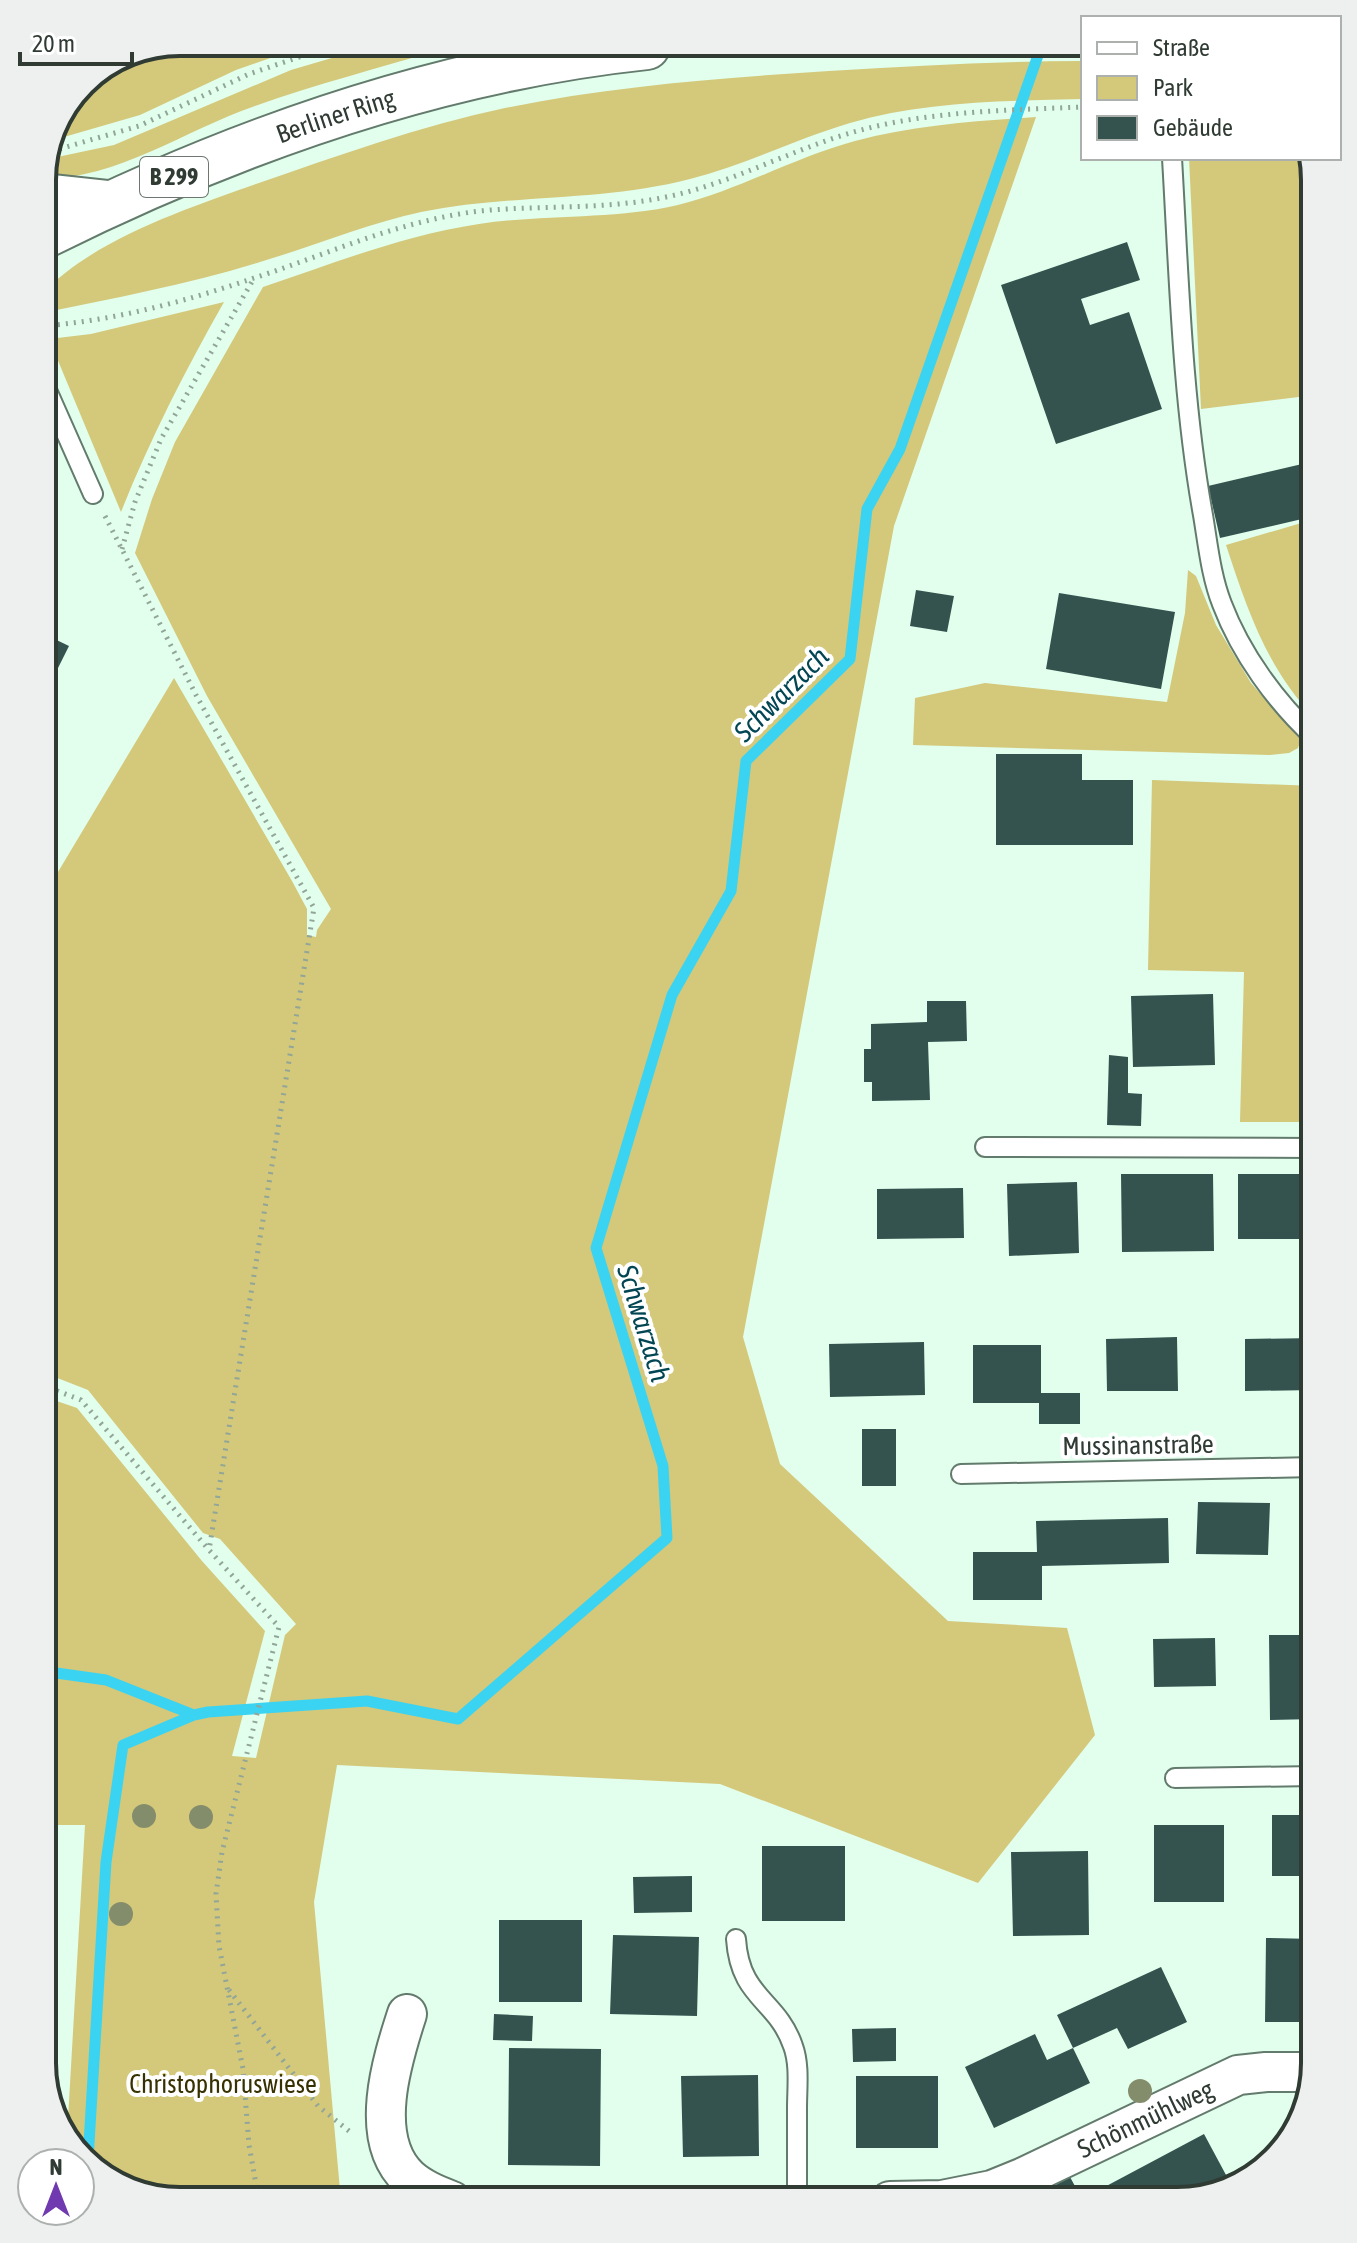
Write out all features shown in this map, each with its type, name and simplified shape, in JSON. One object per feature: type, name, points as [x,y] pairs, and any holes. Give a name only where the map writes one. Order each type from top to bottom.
[{"type":"main road","name":"Berliner Ring","points":[[56,230],[116,201],[232,153],[396,99],[533,65],[590,56]]},
{"type":"street","points":[[56,195],[116,201]]},
{"type":"street","points":[[407,2014],[392,2061],[388,2087],[390,2150],[410,2180],[422,2187]]},
{"type":"street","name":"Schönmühlweg","points":[[999,2187],[1238,2075],[1300,2072]]},
{"type":"lane","points":[[1172,160],[1195,474],[1213,577],[1221,604],[1239,640],[1261,676],[1301,725]]},
{"type":"lane","points":[[56,411],[93,494]]},
{"type":"lane","points":[[985,1147],[1301,1148]]},
{"type":"lane","name":"Mussinanstraße","points":[[961,1474],[1301,1467]]},
{"type":"lane","points":[[1175,1778],[1301,1776]]},
{"type":"lane","points":[[736,1939],[741,1972],[751,1989],[786,2029],[794,2048],[797,2070],[797,2187]]},
{"type":"path","points":[[60,149],[139,126],[249,74],[302,56]]},
{"type":"path","points":[[56,324],[148,308],[253,279],[376,235],[449,216],[507,209],[627,204],[663,198],[860,130],[948,115],[1081,107]]},
{"type":"path","points":[[122,549],[135,502],[161,439],[253,279]]},
{"type":"path","points":[[93,494],[196,695],[314,908],[209,1550]]},
{"type":"path","points":[[56,1390],[81,1400],[279,1627],[222,1852],[216,1894],[219,1946],[243,2069],[249,2145],[256,2187]]},
{"type":"path","points":[[227,1987],[318,2106],[361,2140],[390,2150]]},
{"type":"green space","points":[[180,56],[276,56],[236,70],[140,115],[64,137],[82,105],[98,87],[133,65],[156,58]]},
{"type":"green space","points":[[339,56],[418,56],[255,106],[151,152],[98,171],[56,178],[59,157],[114,145],[291,70]]},
{"type":"green space","points":[[1081,61],[1081,99],[1024,100],[907,110],[830,129],[731,167],[690,179],[623,191],[488,202],[421,212],[206,277],[56,310],[56,281],[88,257],[142,228],[317,163],[473,115],[585,94],[707,80]]},
{"type":"green space","name":"Christophoruswiese","points":[[1036,117],[894,526],[743,1337],[780,1464],[948,1621],[1067,1628],[1095,1735],[978,1883],[720,1784],[337,1765],[314,1902],[340,2187],[172,2187],[140,2180],[98,2156],[96,2147],[87,2145],[68,2116],[85,1825],[56,1825],[56,1401],[77,1408],[202,1561],[265,1631],[232,1756],[256,1758],[285,1635],[296,1624],[220,1539],[203,1533],[88,1390],[56,1377],[56,871],[174,678],[307,909],[307,935],[316,937],[317,930],[331,909],[207,696],[135,553],[152,499],[175,442],[263,287],[370,251],[451,229],[678,205],[833,148],[900,131]]},
{"type":"green space","points":[[1189,160],[1299,160],[1301,397],[1201,409]]},
{"type":"green space","points":[[224,302],[169,406],[121,512],[56,356],[56,338],[91,334]]},
{"type":"green space","points":[[1301,523],[1301,702],[1260,637],[1226,545]]},
{"type":"green space","points":[[1188,570],[1196,576],[1216,625],[1251,683],[1301,740],[1298,748],[1289,753],[1270,755],[913,745],[915,698],[985,683],[1167,702],[1185,613]]},
{"type":"green space","points":[[1152,780],[1301,785],[1301,1122],[1240,1122],[1244,972],[1148,970]]},
{"type":"building","points":[[1127,242],[1140,280],[1081,299],[1090,325],[1129,312],[1162,409],[1056,444],[1001,285]]},
{"type":"building","points":[[1301,464],[1301,519],[1220,538],[1208,486]]},
{"type":"building","points":[[916,590],[954,596],[947,632],[910,626]]},
{"type":"building","points":[[1059,593],[1175,612],[1161,689],[1046,669]]},
{"type":"building","points":[[56,640],[69,646],[56,672]]},
{"type":"building","points":[[996,754],[1082,754],[1082,780],[1133,780],[1133,845],[996,845]]},
{"type":"building","points":[[1213,994],[1215,1065],[1133,1067],[1131,996]]},
{"type":"building","points":[[927,1001],[966,1001],[967,1041],[928,1042],[930,1100],[872,1101],[872,1082],[864,1082],[864,1049],[871,1049],[871,1024],[927,1022]]},
{"type":"building","points":[[1109,1055],[1128,1057],[1128,1093],[1142,1094],[1141,1126],[1107,1125]]},
{"type":"building","points":[[1121,1174],[1213,1174],[1214,1251],[1122,1252]]},
{"type":"building","points":[[1238,1174],[1301,1174],[1301,1239],[1238,1239]]},
{"type":"building","points":[[1077,1182],[1079,1253],[1009,1256],[1007,1184]]},
{"type":"building","points":[[963,1188],[964,1238],[877,1239],[877,1189]]},
{"type":"building","points":[[1177,1337],[1178,1391],[1107,1391],[1106,1339]]},
{"type":"building","points":[[1301,1338],[1301,1390],[1245,1391],[1245,1339]]},
{"type":"building","points":[[924,1342],[925,1395],[830,1397],[829,1344]]},
{"type":"building","points":[[973,1345],[1041,1345],[1041,1393],[1080,1393],[1080,1424],[1039,1424],[1039,1403],[973,1403]]},
{"type":"building","points":[[862,1429],[896,1429],[896,1486],[862,1486]]},
{"type":"building","points":[[1198,1502],[1270,1503],[1268,1555],[1196,1554]]},
{"type":"building","points":[[1168,1518],[1169,1563],[1042,1566],[1042,1600],[973,1600],[973,1552],[1037,1552],[1036,1521]]},
{"type":"building","points":[[1269,1635],[1301,1635],[1301,1719],[1270,1720]]},
{"type":"building","points":[[1215,1638],[1216,1686],[1154,1687],[1153,1639]]},
{"type":"building","points":[[1272,1815],[1301,1815],[1301,1876],[1272,1876]]},
{"type":"building","points":[[1154,1825],[1224,1825],[1224,1902],[1154,1902]]},
{"type":"building","points":[[762,1846],[845,1846],[845,1921],[762,1921]]},
{"type":"building","points":[[1088,1851],[1089,1935],[1013,1936],[1011,1852]]},
{"type":"building","points":[[692,1876],[692,1912],[634,1913],[633,1877]]},
{"type":"building","points":[[499,1920],[582,1920],[582,2002],[499,2002]]},
{"type":"building","points":[[613,1935],[699,1937],[697,2016],[610,2014]]},
{"type":"building","points":[[1266,1938],[1301,1939],[1301,2022],[1265,2022]]},
{"type":"building","points":[[1161,1967],[1187,2022],[1128,2049],[1117,2028],[1073,2048],[1057,2015]]},
{"type":"building","points":[[494,2014],[533,2016],[532,2041],[493,2040]]},
{"type":"building","points":[[896,2028],[896,2061],[853,2062],[852,2029]]},
{"type":"building","points":[[1035,2034],[1047,2060],[1073,2048],[1090,2083],[994,2128],[965,2067]]},
{"type":"building","points":[[509,2048],[601,2049],[600,2166],[508,2165]]},
{"type":"building","points":[[758,2075],[759,2156],[683,2157],[681,2076]]},
{"type":"building","points":[[856,2076],[938,2076],[938,2148],[856,2148]]},
{"type":"building","points":[[1204,2134],[1227,2176],[1193,2186],[1105,2187]]},
{"type":"building","points":[[1070,2177],[1075,2187],[1052,2187]]},
{"type":"waterway","name":"Schwarzach","points":[[89,2147],[106,1862],[123,1745],[208,1712],[367,1701],[458,1719],[667,1538],[663,1466],[596,1248],[672,995],[731,891],[746,761],[850,659],[867,509],[900,449],[1038,56]]},
{"type":"waterway","points":[[56,1673],[106,1680],[194,1715]]}]
